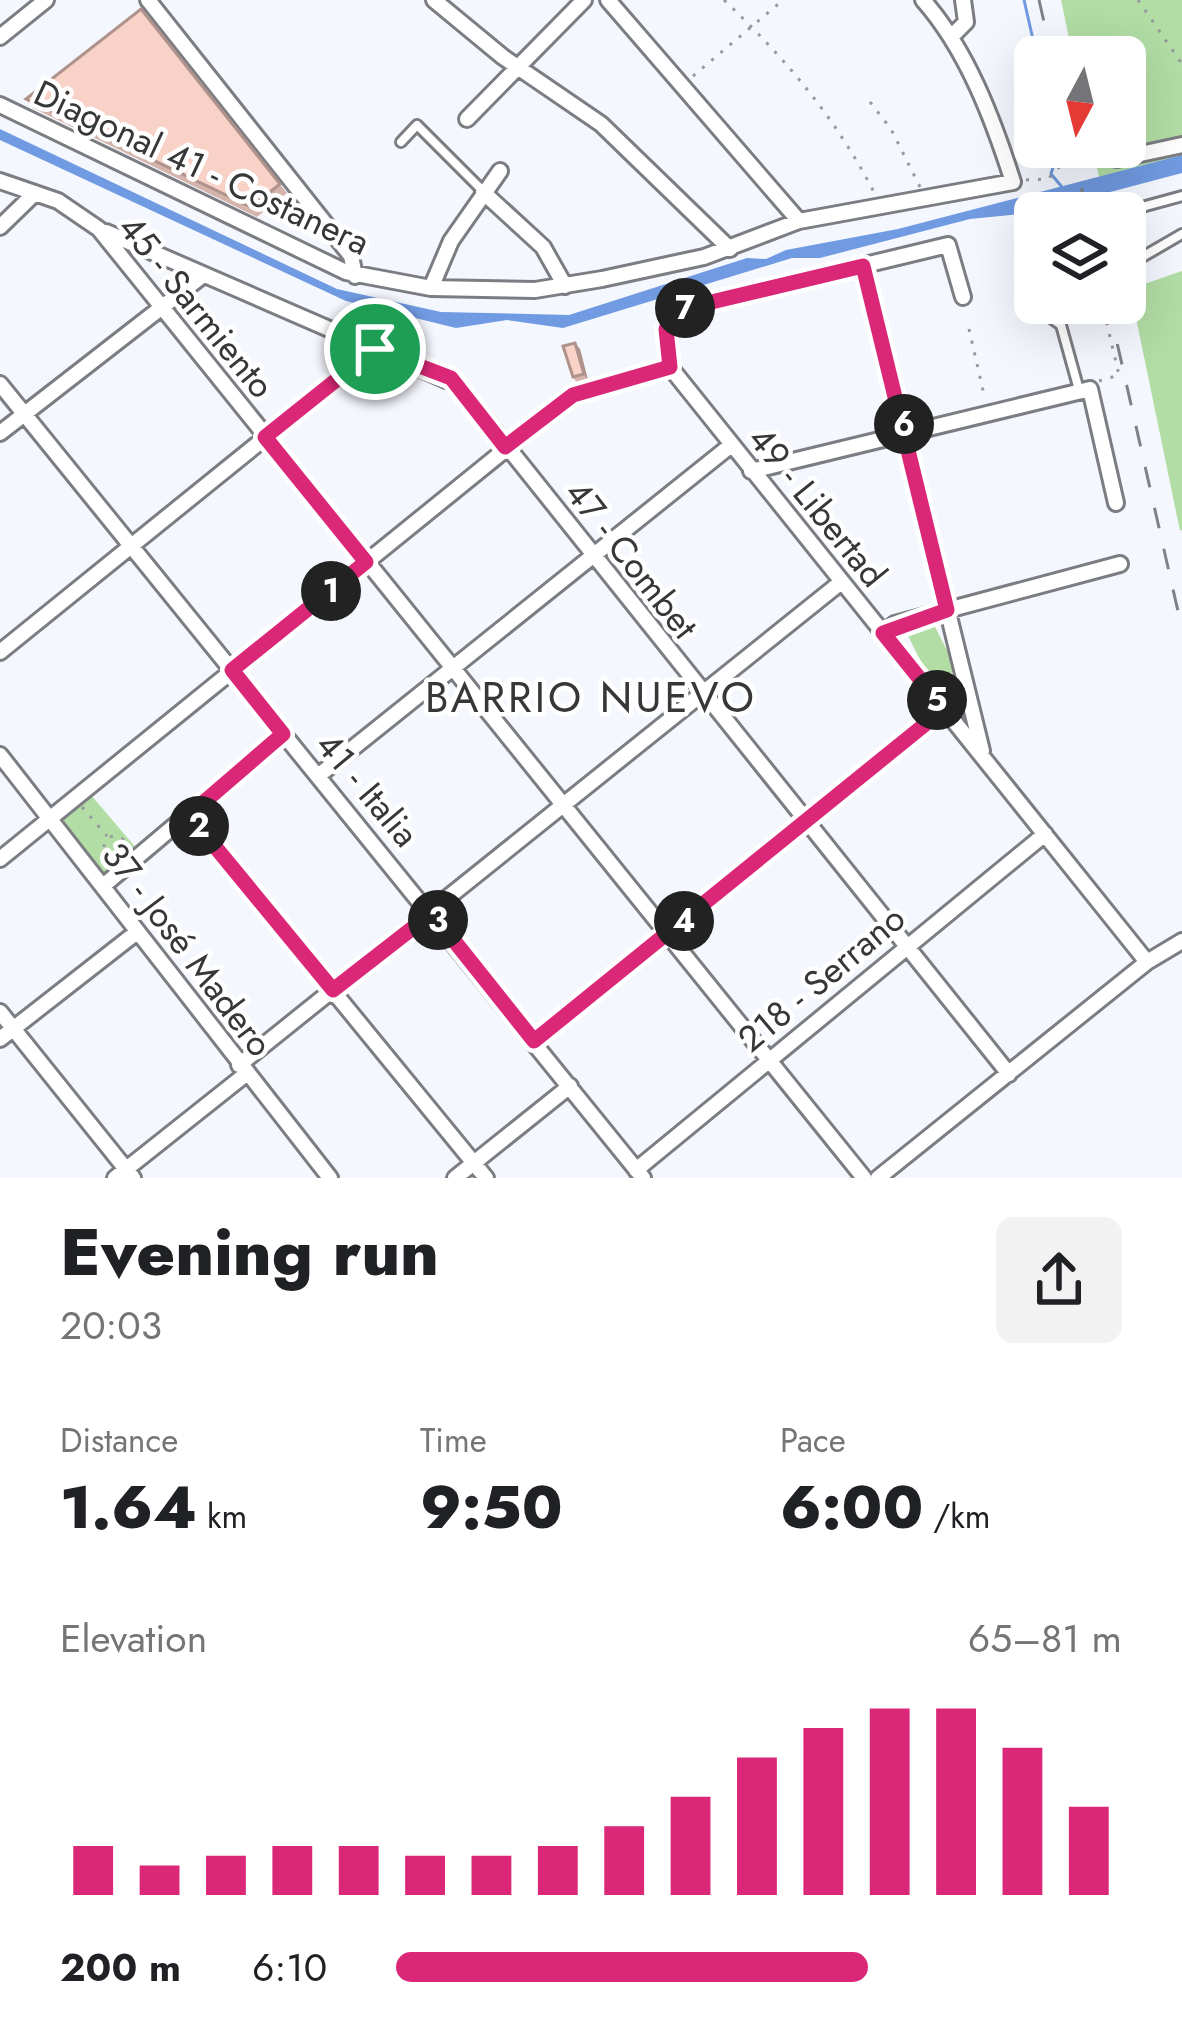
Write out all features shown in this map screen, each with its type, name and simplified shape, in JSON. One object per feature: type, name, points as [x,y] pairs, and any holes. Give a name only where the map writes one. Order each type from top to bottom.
[{"type":"street","points":[[0,37],[46,0]]},
{"type":"street","points":[[148,0],[351,256],[355,276]]},
{"type":"street","points":[[434,0],[601,124],[730,249]]},
{"type":"street","points":[[467,119],[584,0]]},
{"type":"street","points":[[608,0],[799,221]]},
{"type":"street","points":[[923,0],[951,38],[989,112],[1013,182]]},
{"type":"street","points":[[951,38],[966,22],[963,0]]},
{"type":"street","name":"Diagonal 41 - Costanera","points":[[0,105],[355,276],[431,288],[498,291],[565,286],[730,249],[799,221],[1013,182]]},
{"type":"street","points":[[1146,152],[1182,145]]},
{"type":"street","points":[[431,288],[451,241],[500,171]]},
{"type":"street","name":"45 - Sarmiento","points":[[0,181],[35,193],[98,229],[864,1178]]},
{"type":"street","points":[[483,191],[544,247],[565,286]]},
{"type":"street","points":[[0,227],[35,193]]},
{"type":"street","name":"47 - Combet","points":[[98,229],[451,378],[1010,1074]]},
{"type":"street","points":[[0,859],[573,395],[670,367],[666,329],[682,309],[948,245],[963,297]]},
{"type":"street","points":[[863,266],[983,756]]},
{"type":"street","points":[[0,433],[202,276]]},
{"type":"street","points":[[0,652],[375,349]]},
{"type":"street","name":"49 - Libertad","points":[[670,367],[1147,962]]},
{"type":"street","name":"41 - Italia","points":[[0,384],[639,1174]]},
{"type":"street","points":[[751,471],[1085,391],[1116,503]]},
{"type":"street","points":[[318,776],[730,446]]},
{"type":"street","points":[[883,633],[947,610],[1120,564]]},
{"type":"street","points":[[0,1012],[125,1175],[333,990],[840,583]]},
{"type":"street","points":[[534,1041],[944,709]]},
{"type":"street","points":[[103,886],[283,734]]},
{"type":"street","name":"37 - José Madero","points":[[0,755],[330,1178]]},
{"type":"street","points":[[189,815],[486,1178]]},
{"type":"street","name":"218 - Serrano","points":[[639,1174],[1045,833]]},
{"type":"street","points":[[0,1039],[137,932]]},
{"type":"street","points":[[882,1177],[1147,962],[1182,941]]},
{"type":"street","points":[[455,1178],[570,1086]]},
{"type":"lane","points":[[401,142],[417,125],[483,191]]},
{"type":"lane","points":[[1146,206],[1182,196]]},
{"type":"lane","points":[[1146,255],[1182,234]]},
{"type":"lane","points":[[1059,324],[1085,391]]},
{"type":"path","points":[[724,0],[796,70],[847,139],[882,207]]},
{"type":"path","points":[[682,85],[783,0]]},
{"type":"path","points":[[1138,0],[1182,64]]},
{"type":"path","points":[[870,102],[899,143],[926,200]]},
{"type":"path","points":[[1013,182],[1048,179],[1061,168]]},
{"type":"path","points":[[1085,391],[1092,383],[1119,375],[1107,324]]},
{"type":"path","points":[[969,329],[988,413]]},
{"type":"path","points":[[76,801],[108,838]]},
{"type":"green space","points":[[1061,0],[1182,0],[1182,155],[1146,165],[1146,36],[1069,36]]},
{"type":"green space","points":[[1097,168],[1133,168],[1099,177]]},
{"type":"green space","points":[[1182,271],[1180,531],[1137,324],[1146,324],[1146,283]]},
{"type":"green space","points":[[931,619],[957,670],[932,683],[906,632]]},
{"type":"green space","points":[[91,795],[137,849],[104,878],[60,820]]},
{"type":"water","points":[[0,129],[337,289],[441,312],[569,315],[747,258],[766,259],[786,250],[898,229],[1014,199],[1014,215],[970,219],[820,258],[792,258],[563,328],[507,320],[456,328],[346,301],[0,140]]},
{"type":"water","points":[[1182,155],[1182,173],[1110,192],[1040,192]]},
{"type":"building","points":[[141,9],[280,184],[251,207],[26,99]]},
{"type":"building","points":[[575,343],[584,374],[573,377],[563,346]]},
{"type":"waterway","points":[[1024,0],[1032,36]]},
{"type":"waterway","points":[[1053,168],[1051,174],[1062,187]]},
{"type":"railway","points":[[1039,0],[1047,36]]},
{"type":"railway","points":[[1077,168],[1082,192]]},
{"type":"railway","points":[[1113,324],[1182,629]]},
{"type":"district","name":"BARRIO NUEVO","points":[[591,697]]},
{"type":"route","points":[[863,266],[947,610],[895,624],[883,633],[944,709],[534,1041],[432,913],[333,990],[189,815],[283,734],[232,670],[366,562],[265,437],[375,349],[451,378],[505,447],[573,395],[670,367],[666,329],[671,316],[682,309],[863,266]]}]
